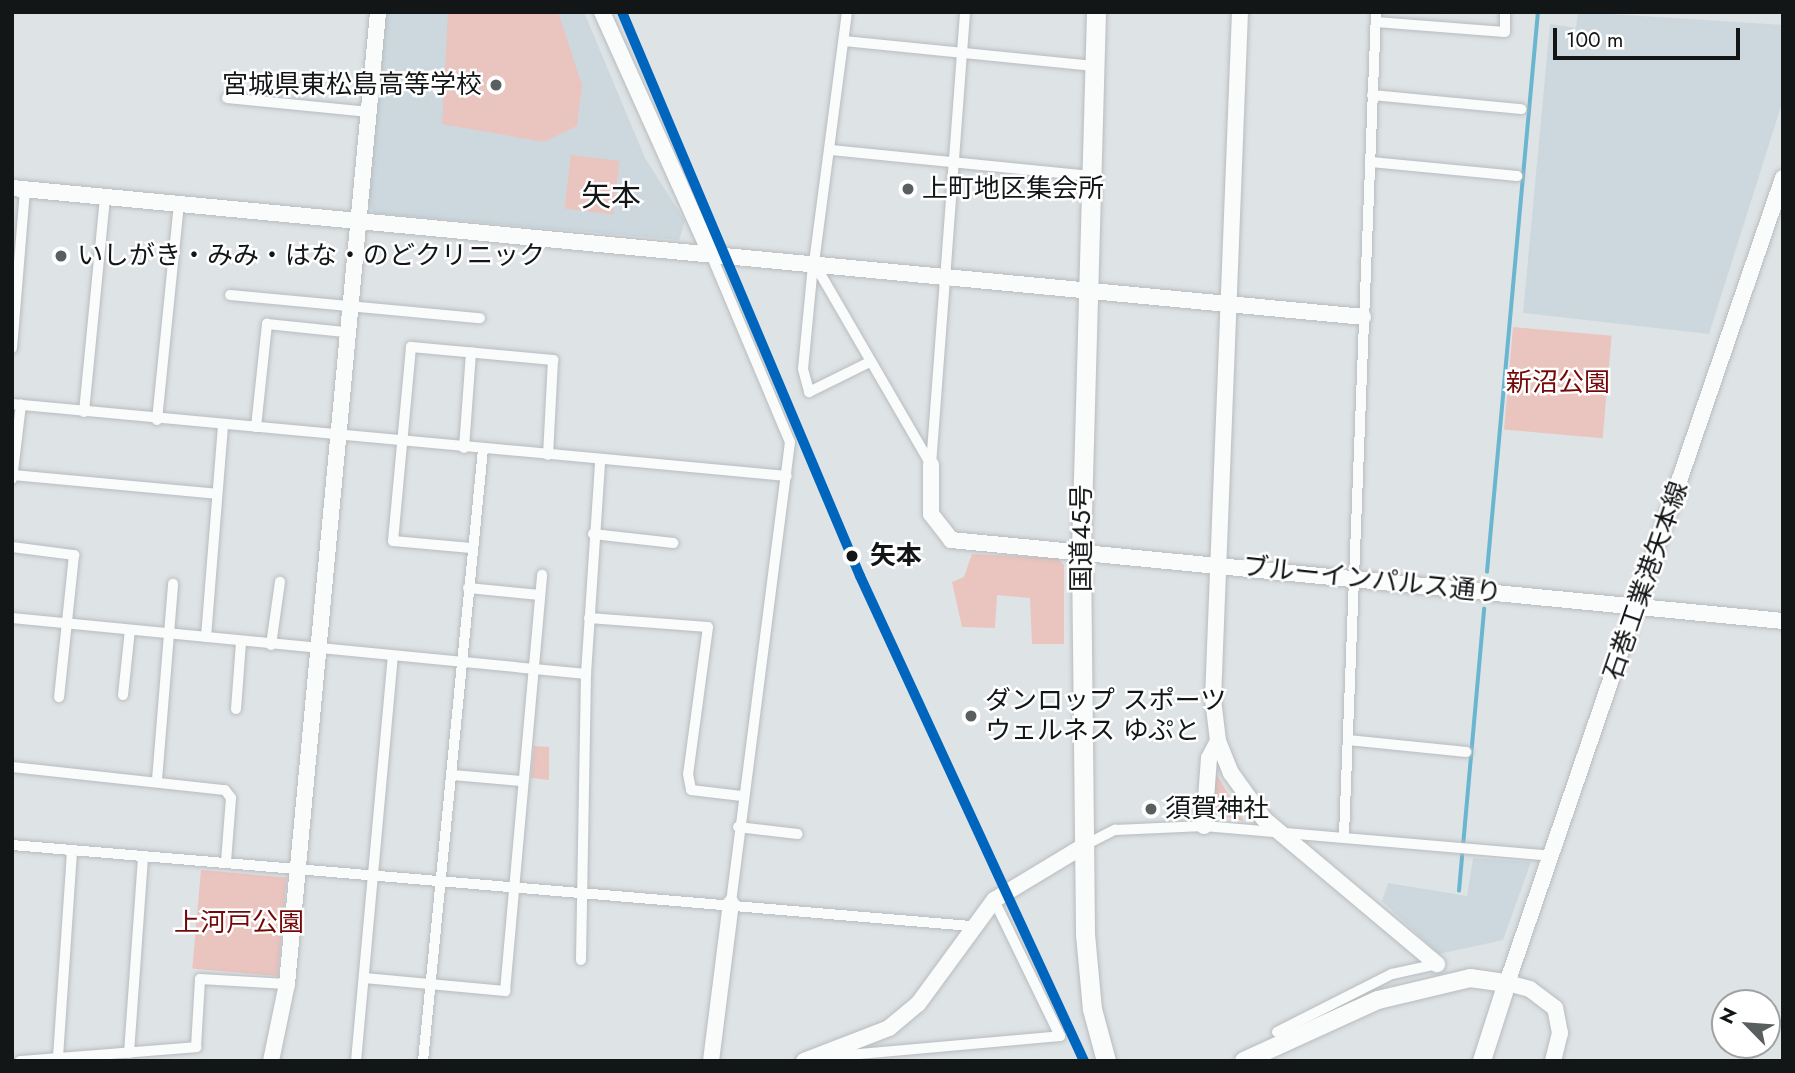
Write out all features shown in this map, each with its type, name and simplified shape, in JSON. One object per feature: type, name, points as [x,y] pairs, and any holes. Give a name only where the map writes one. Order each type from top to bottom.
[{"type":"highway","name":"国道45号","points":[[1096,12],[1081,549],[1088,978],[1106,1061]]},
{"type":"main road","points":[[1244,1061],[1408,990],[1470,978],[1507,983],[1482,1061]]},
{"type":"street","points":[[271,1061],[287,984],[294,866],[378,12]]},
{"type":"street","points":[[602,12],[783,415],[790,442],[738,827],[711,1061]]},
{"type":"street","points":[[847,12],[803,369],[809,392],[868,363]]},
{"type":"street","points":[[931,465],[948,277],[965,12]]},
{"type":"street","points":[[1240,12],[1213,699],[1218,741],[1248,801],[1282,836],[1437,964]]},
{"type":"street","points":[[1344,835],[1376,17],[1504,32],[1505,12]]},
{"type":"street","points":[[844,41],[1094,66]]},
{"type":"street","points":[[1372,95],[1521,109]]},
{"type":"street","points":[[227,98],[369,112]]},
{"type":"street","points":[[831,150],[1091,176]]},
{"type":"street","points":[[1371,162],[1517,176]]},
{"type":"street","name":"石巻工業港矢本線","points":[[1507,983],[1783,178]]},
{"type":"street","points":[[12,348],[18,189],[710,252],[1363,317]]},
{"type":"street","points":[[83,412],[105,197]]},
{"type":"street","points":[[156,419],[179,204]]},
{"type":"street","points":[[814,263],[868,363],[931,465]]},
{"type":"street","points":[[230,295],[480,318]]},
{"type":"street","points":[[256,427],[267,324],[345,332]]},
{"type":"street","points":[[471,548],[393,541],[411,347],[553,360],[548,455]]},
{"type":"street","points":[[464,448],[471,352]]},
{"type":"street","points":[[216,495],[12,477],[17,404],[223,427],[336,433],[600,461],[787,476]]},
{"type":"street","points":[[206,637],[223,427]]},
{"type":"street","points":[[423,1061],[429,984],[444,878],[471,548],[483,449]]},
{"type":"street","points":[[581,960],[586,674],[593,534],[600,461]]},
{"type":"street","name":"ブルーインパルス通り","points":[[931,465],[931,514],[946,537],[960,541],[1081,549],[1783,621]]},
{"type":"street","points":[[593,534],[673,543]]},
{"type":"street","points":[[12,547],[74,555],[59,697]]},
{"type":"street","points":[[365,978],[505,991],[512,884],[542,575]]},
{"type":"street","points":[[271,645],[280,582]]},
{"type":"street","points":[[157,780],[173,584]]},
{"type":"street","points":[[468,588],[540,596]]},
{"type":"street","points":[[12,618],[586,674]]},
{"type":"street","points":[[589,618],[708,627],[691,790],[742,796]]},
{"type":"street","points":[[123,695],[130,630]]},
{"type":"street","points":[[236,709],[241,642]]},
{"type":"street","points":[[356,1061],[393,657]]},
{"type":"street","points":[[1348,740],[1466,752]]},
{"type":"street","points":[[1204,826],[1209,758],[1218,741]]},
{"type":"street","points":[[12,767],[157,780],[225,790],[231,797],[226,862]]},
{"type":"street","points":[[452,775],[522,781]]},
{"type":"street","points":[[823,1058],[872,1038],[918,1004],[971,926],[994,900],[1115,830],[1204,826],[1282,836],[1344,835],[1550,856]]},
{"type":"street","points":[[738,827],[798,834]]},
{"type":"street","points":[[12,845],[444,878],[971,926]]},
{"type":"street","points":[[58,1057],[72,850]]},
{"type":"street","points":[[129,1053],[143,856]]},
{"type":"street","points":[[804,1061],[1060,1036],[994,900]]},
{"type":"street","points":[[1277,1032],[1392,974],[1437,964]]},
{"type":"street","points":[[20,1061],[196,1047],[200,979],[287,984]]},
{"type":"street","points":[[1507,983],[1530,989],[1555,1008],[1560,1034],[1553,1061]]},
{"type":"shaded area","name":"宮城県東松島高等学校","points":[[383,12],[584,12],[645,158],[685,221],[679,240],[373,213],[368,201]]},
{"type":"shaded area","points":[[1578,12],[1783,25],[1783,100],[1709,334],[1523,313],[1550,24],[1576,28]]},
{"type":"shaded area","points":[[1473,858],[1531,862],[1503,940],[1439,954],[1382,901],[1388,883],[1467,896]]},
{"type":"green space","points":[[448,12],[558,12],[582,85],[577,126],[544,142],[442,124]]},
{"type":"green space","points":[[571,155],[620,161],[613,215],[564,209]]},
{"type":"green space","name":"新沼公園","points":[[1513,327],[1612,336],[1603,438],[1504,430]]},
{"type":"green space","points":[[972,554],[1057,558],[1064,565],[1064,644],[1032,644],[1030,598],[997,595],[995,628],[962,627],[952,582],[964,577]]},
{"type":"green space","points":[[534,746],[549,747],[549,780],[531,778]]},
{"type":"green space","points":[[1210,773],[1217,775],[1244,821],[1213,814]]},
{"type":"green space","name":"上河戸公園","points":[[201,870],[287,877],[278,976],[192,969]]},
{"type":"waterway","points":[[1487,572],[1538,12]]},
{"type":"waterway","points":[[1459,891],[1484,609]]},
{"type":"transit line","points":[[622,12],[860,576],[1084,1061]]},
{"type":"place","name":"宮城県東松島高等学校","points":[[496,85]]},
{"type":"place","name":"上町地区集会所","points":[[908,189]]},
{"type":"place","name":"いしがき・みみ・はな・のどクリニック","points":[[61,256]]},
{"type":"place","name":"矢本","points":[[852,556]]},
{"type":"place","name":"ダンロップ スポーツ ウェルネス ゆぷと","points":[[971,716]]},
{"type":"place","name":"須賀神社","points":[[1151,809]]},
{"type":"district","name":"矢本","points":[[611,196]]}]
